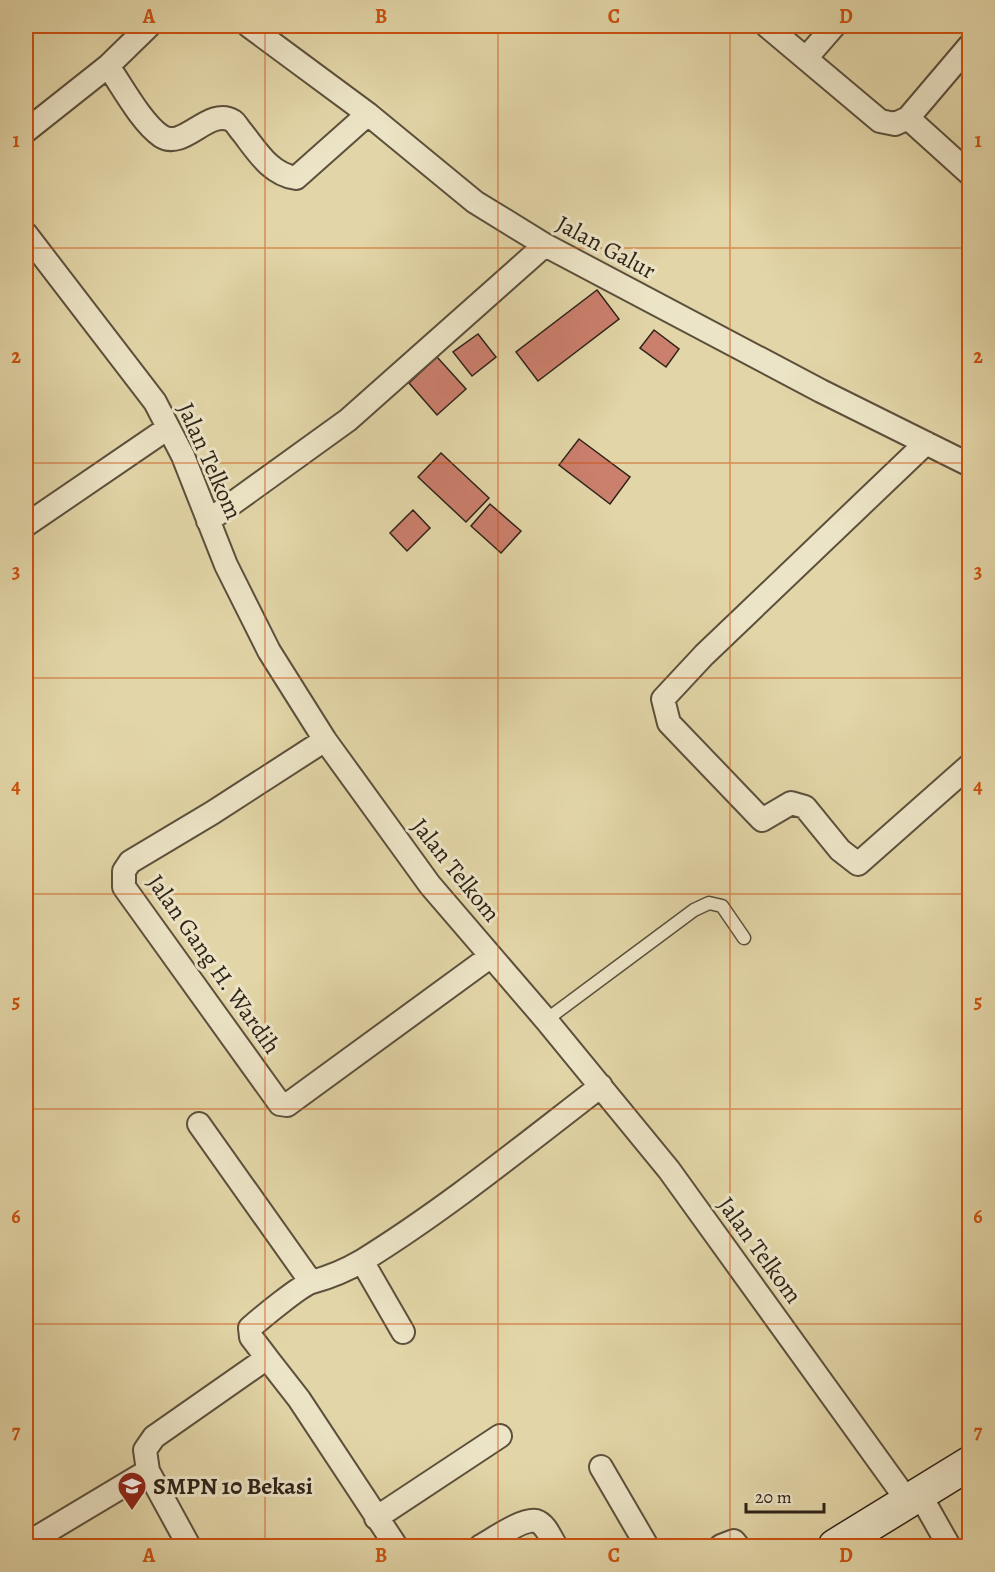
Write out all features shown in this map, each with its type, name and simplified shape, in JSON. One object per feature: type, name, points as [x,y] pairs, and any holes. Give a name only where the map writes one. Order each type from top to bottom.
[{"type":"main road","points":[[840,1545],[969,1463]]},
{"type":"street","points":[[26,131],[108,66],[149,26]]},
{"type":"street","name":"Jalan Galur","points":[[249,26],[368,114],[475,202],[545,245],[969,465]]},
{"type":"street","points":[[767,26],[807,57],[880,121],[895,124],[908,118],[969,45]]},
{"type":"street","points":[[807,57],[834,26]]},
{"type":"street","points":[[108,66],[150,126],[162,137],[176,139],[219,118],[233,121],[271,167],[282,176],[296,178],[368,114]]},
{"type":"street","points":[[908,118],[969,174]]},
{"type":"street","name":"Jalan Telkom","points":[[26,234],[155,402],[183,456],[226,565],[269,651],[325,740],[430,885],[546,1020],[669,1170],[949,1546]]},
{"type":"street","points":[[208,521],[348,420],[545,245]]},
{"type":"street","points":[[26,525],[168,428]]},
{"type":"street","points":[[926,443],[704,655],[663,699],[669,723],[762,820],[791,803],[805,807],[840,850],[858,864],[969,765]]},
{"type":"street","name":"Jalan Gang H. Wardih","points":[[325,740],[212,813],[130,862],[124,871],[124,887],[283,1106],[491,957]]},
{"type":"street","points":[[396,1546],[299,1399],[251,1337],[250,1328],[311,1282],[331,1278],[362,1261],[484,1176],[601,1086]]},
{"type":"street","points":[[199,1124],[311,1282]]},
{"type":"street","points":[[362,1261],[403,1332]]},
{"type":"street","points":[[189,1546],[148,1471],[145,1450],[154,1437],[267,1358]]},
{"type":"street","points":[[376,1518],[500,1436]]},
{"type":"street","points":[[601,1467],[647,1546]]},
{"type":"street","points":[[26,1544],[148,1471]]},
{"type":"street","points":[[481,1546],[525,1522],[536,1521],[543,1526],[556,1546]]},
{"type":"street","points":[[721,1546],[734,1541],[738,1546]]},
{"type":"lane","points":[[546,1020],[694,910],[709,903],[722,906],[744,938]]},
{"type":"building","points":[[597,290],[619,319],[538,381],[516,352]]},
{"type":"building","points":[[654,330],[679,349],[666,367],[640,348]]},
{"type":"building","points":[[478,334],[496,357],[472,376],[453,352]]},
{"type":"building","points":[[437,357],[466,389],[437,415],[409,383]]},
{"type":"building","points":[[579,439],[630,477],[610,504],[559,465]]},
{"type":"building","points":[[441,453],[489,498],[466,522],[418,477]]},
{"type":"building","points":[[490,504],[521,531],[501,553],[471,526]]},
{"type":"building","points":[[413,510],[430,528],[407,551],[390,533]]},
{"type":"place","name":"SMPN 10 Bekasi","points":[[132,1512]]}]
